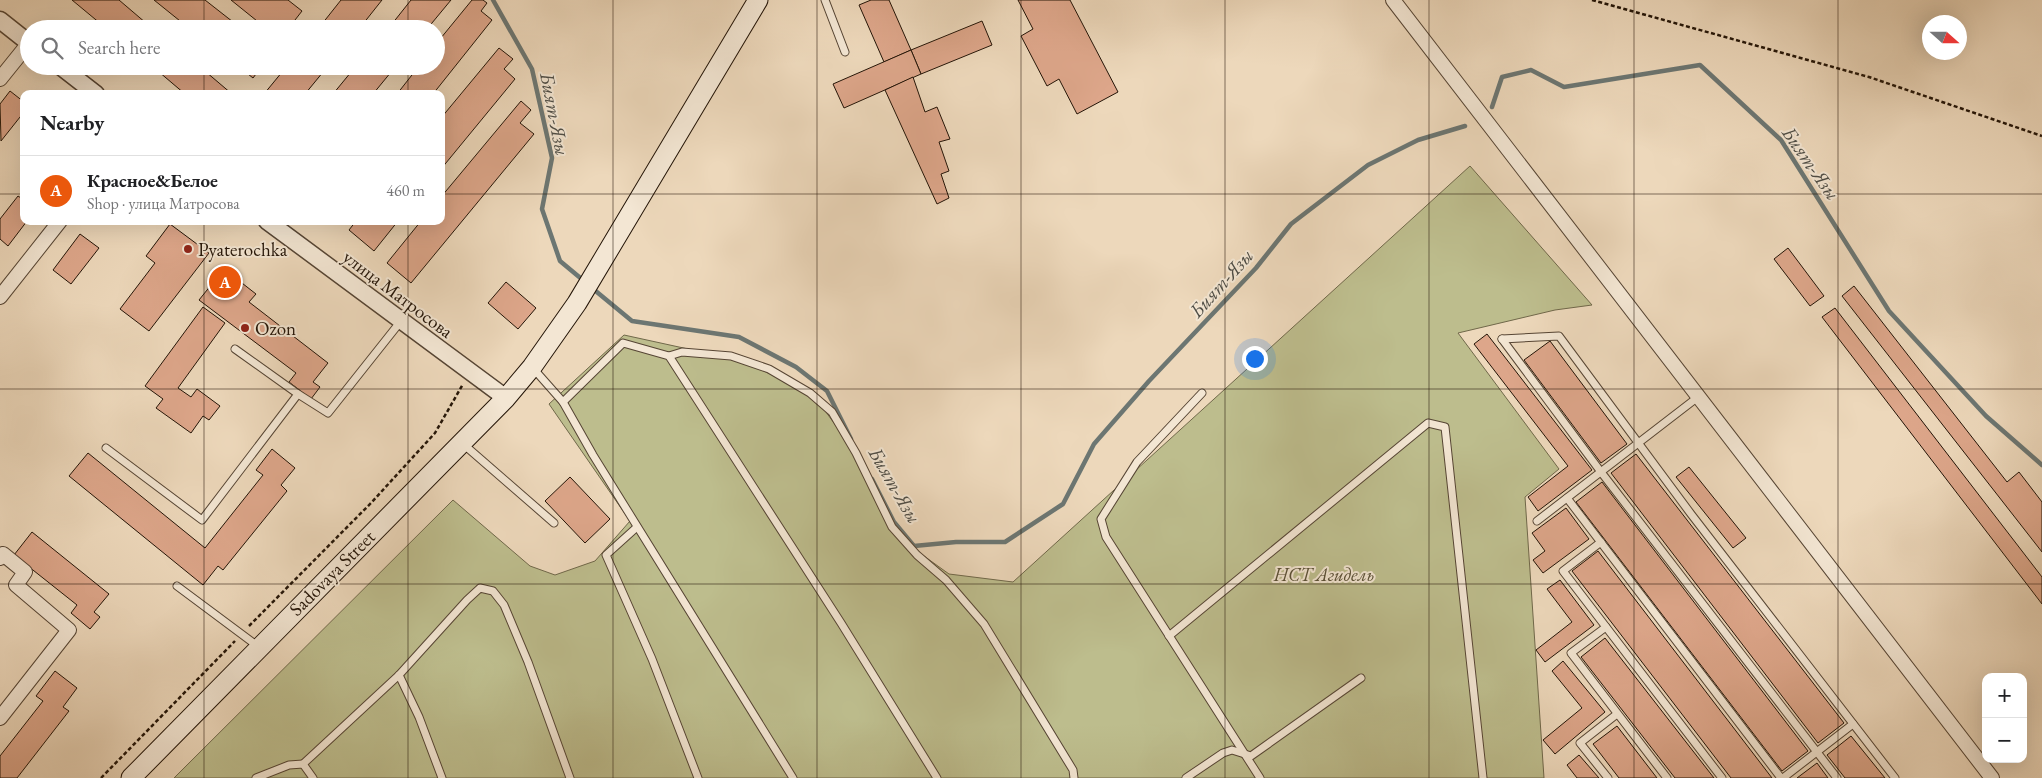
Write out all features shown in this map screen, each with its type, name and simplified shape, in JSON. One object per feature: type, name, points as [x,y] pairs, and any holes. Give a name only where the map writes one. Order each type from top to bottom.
[{"type":"main road","name":"Sadovaya Street","points":[[131,778],[506,398],[532,367],[578,303],[758,0]]},
{"type":"street","points":[[1393,0],[1992,778]]},
{"type":"street","points":[[0,20],[20,36]]},
{"type":"street","points":[[0,79],[20,54]]},
{"type":"street","points":[[72,75],[91,90]]},
{"type":"street","points":[[0,297],[57,225]]},
{"type":"street","name":"улица Матросова","points":[[272,225],[506,398]]},
{"type":"street","points":[[0,558],[3,554],[25,572],[16,585],[69,630],[0,718]]},
{"type":"lane","points":[[825,0],[845,52]]},
{"type":"lane","points":[[235,348],[298,394],[328,413],[401,321]]},
{"type":"lane","points":[[1837,778],[1601,472],[1502,339],[1560,336],[1638,444],[1895,778]]},
{"type":"lane","points":[[563,402],[623,343],[669,356],[682,352],[731,356],[769,369],[810,393],[832,412],[856,452],[892,527],[918,555],[946,580],[984,624],[1074,770],[1074,778]]},
{"type":"lane","points":[[669,356],[841,623],[937,778]]},
{"type":"lane","points":[[532,367],[563,402],[637,527],[793,778]]},
{"type":"lane","points":[[1202,393],[1137,462],[1101,519],[1106,536],[1260,778]]},
{"type":"lane","points":[[106,448],[202,520],[298,394]]},
{"type":"lane","points":[[1537,521],[1698,397]]},
{"type":"lane","points":[[1169,636],[1428,423],[1445,427],[1483,778]]},
{"type":"lane","points":[[461,443],[554,523]]},
{"type":"lane","points":[[1567,498],[1782,778],[1853,724]]},
{"type":"lane","points":[[637,527],[606,555],[652,659],[698,778]]},
{"type":"lane","points":[[1601,542],[1563,571],[1722,778]]},
{"type":"lane","points":[[177,586],[260,647]]},
{"type":"lane","points":[[256,778],[289,765],[302,764],[399,675],[480,588],[493,591],[504,605],[528,662],[570,778]]},
{"type":"lane","points":[[1606,626],[1571,653],[1667,778]]},
{"type":"lane","points":[[399,675],[419,717],[442,778]]},
{"type":"lane","points":[[1186,778],[1223,753],[1232,750],[1251,756],[1361,678]]},
{"type":"lane","points":[[1608,778],[1580,742],[1617,714]]},
{"type":"lane","points":[[302,764],[313,778]]},
{"type":"path","points":[[1592,0],[1869,77],[2042,136]]},
{"type":"path","points":[[100,778],[371,503],[435,433],[470,372]]},
{"type":"green space","name":"НСТ Агидель","points":[[1470,166],[1592,305],[1555,310],[1458,333],[1559,469],[1525,497],[1544,778],[174,778],[453,500],[530,566],[555,575],[595,561],[630,521],[549,404],[624,335],[743,361],[785,381],[820,404],[848,442],[903,541],[949,574],[1013,582]]},
{"type":"building","points":[[72,0],[119,0],[142,20],[96,20]]},
{"type":"building","points":[[154,0],[205,0],[231,20],[179,20]]},
{"type":"building","points":[[231,0],[288,0],[302,11],[295,20],[256,20]]},
{"type":"building","points":[[341,0],[382,0],[366,20],[325,20]]},
{"type":"building","points":[[411,0],[451,0],[434,20],[395,20]]},
{"type":"building","points":[[472,0],[483,0],[487,3],[481,11],[492,20],[436,90],[400,90],[412,75],[445,75],[445,33]]},
{"type":"building","points":[[871,0],[889,0],[911,50],[884,62],[859,5]]},
{"type":"building","points":[[1018,0],[1070,0],[1118,92],[1077,114],[1059,79],[1047,86],[1021,36],[1033,29]]},
{"type":"building","points":[[982,21],[992,45],[921,74],[911,50]]},
{"type":"building","points":[[499,48],[513,59],[504,69],[515,79],[445,164],[445,113]]},
{"type":"building","points":[[911,50],[921,74],[844,108],[833,84]]},
{"type":"building","points":[[163,75],[210,75],[227,90],[180,90]]},
{"type":"building","points":[[280,75],[321,75],[308,90],[267,90]]},
{"type":"building","points":[[349,75],[389,75],[376,90],[336,90]]},
{"type":"building","points":[[913,77],[925,112],[937,107],[950,139],[939,142],[949,171],[941,174],[949,198],[937,204],[885,90]]},
{"type":"building","points":[[10,91],[20,99],[20,117],[1,141],[0,104]]},
{"type":"building","points":[[521,101],[531,110],[520,123],[534,134],[411,283],[387,263],[418,225],[445,225],[445,192]]},
{"type":"building","points":[[18,196],[20,197],[20,225],[24,225],[8,246],[0,239],[0,219]]},
{"type":"building","points":[[169,225],[209,253],[149,331],[120,309],[155,263],[146,256]]},
{"type":"building","points":[[353,225],[395,225],[374,251],[349,230]]},
{"type":"building","points":[[80,234],[99,248],[71,284],[53,270]]},
{"type":"building","points":[[1788,248],[1824,296],[1810,306],[1774,259]]},
{"type":"building","points":[[224,269],[256,294],[249,302],[328,363],[313,382],[320,387],[311,399],[289,382],[296,373],[199,300]]},
{"type":"building","points":[[506,282],[536,308],[518,329],[488,303]]},
{"type":"building","points":[[1854,286],[2007,482],[2019,472],[2042,502],[2042,552],[1842,296]]},
{"type":"building","points":[[203,307],[225,323],[178,388],[191,397],[197,389],[220,406],[209,420],[203,416],[191,433],[156,408],[163,399],[145,386]]},
{"type":"building","points":[[1835,308],[2042,577],[2042,604],[1822,317]]},
{"type":"building","points":[[1487,334],[1592,470],[1538,511],[1528,497],[1568,466],[1474,344]]},
{"type":"building","points":[[1550,341],[1627,444],[1601,463],[1524,360]]},
{"type":"building","points":[[272,449],[295,468],[281,485],[287,491],[223,570],[218,566],[203,585],[69,476],[88,453],[205,548],[263,475],[256,470]]},
{"type":"building","points":[[1636,454],[1844,723],[1818,743],[1611,473]]},
{"type":"building","points":[[1689,467],[1746,538],[1733,548],[1676,477]]},
{"type":"building","points":[[570,477],[610,519],[585,543],[545,501]]},
{"type":"building","points":[[1602,482],[1808,751],[1782,771],[1576,502]]},
{"type":"building","points":[[1566,508],[1589,539],[1543,573],[1533,560],[1545,551],[1532,533]]},
{"type":"building","points":[[32,532],[109,594],[94,612],[100,617],[90,629],[71,613],[77,605],[14,555]]},
{"type":"building","points":[[1598,551],[1772,778],[1731,778],[1572,571]]},
{"type":"building","points":[[1560,580],[1594,625],[1545,662],[1536,650],[1572,622],[1547,589]]},
{"type":"building","points":[[1605,638],[1714,778],[1675,778],[1581,657]]},
{"type":"building","points":[[1563,661],[1605,712],[1555,754],[1543,740],[1582,708],[1552,671]]},
{"type":"building","points":[[55,671],[77,688],[63,707],[69,711],[17,778],[0,778],[0,756],[43,701],[36,696]]},
{"type":"building","points":[[1617,726],[1657,778],[1619,778],[1593,744]]},
{"type":"building","points":[[1851,736],[1885,778],[1845,778],[1827,755]]},
{"type":"building","points":[[1579,755],[1599,778],[1577,778],[1567,765]]},
{"type":"building","points":[[1817,763],[1828,778],[1797,778]]},
{"type":"waterway","name":"Бият-Язы","points":[[493,0],[532,69],[552,158],[542,209],[560,261],[584,281]]},
{"type":"waterway","name":"Бият-Язы","points":[[1492,107],[1502,77],[1531,70],[1564,87],[1700,65],[1781,140],[1889,311],[1986,416],[2042,465]]},
{"type":"waterway","name":"Бият-Язы","points":[[872,479],[894,522],[914,546],[956,542],[1005,542],[1063,504],[1094,444],[1149,381],[1256,268],[1291,224],[1368,165],[1418,140],[1465,126]]},
{"type":"waterway","name":"Бият-Язы","points":[[592,288],[632,321],[739,337],[796,367],[827,391],[851,439]]},
{"type":"place","name":"Pyaterochka","points":[[188,249]]},
{"type":"place","name":"Красное&Белое","points":[[225,282]]},
{"type":"place","name":"Ozon","points":[[245,328]]}]
